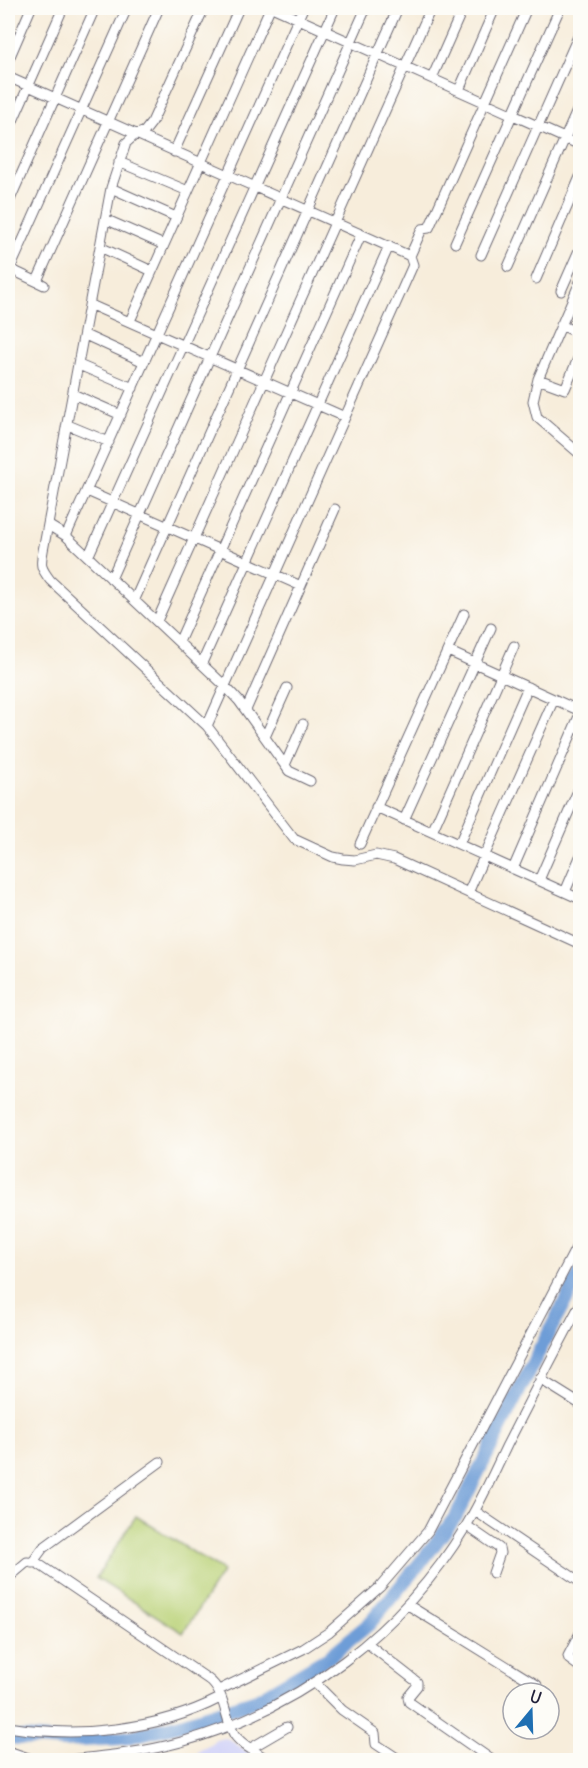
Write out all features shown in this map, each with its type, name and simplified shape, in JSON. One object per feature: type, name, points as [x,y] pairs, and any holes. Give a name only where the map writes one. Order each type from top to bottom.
[{"type":"street","points":[[8,61],[31,8]]},
{"type":"street","points":[[8,132],[63,8]]},
{"type":"street","points":[[8,204],[95,8]]},
{"type":"street","points":[[127,8],[9,269],[40,283],[159,8]]},
{"type":"street","points":[[204,8],[152,122],[145,131],[135,135],[126,143],[111,188],[91,305],[40,564],[51,580],[207,726],[294,839],[344,860],[383,855],[580,944]]},
{"type":"street","points":[[174,152],[239,8]]},
{"type":"street","points":[[130,321],[272,8],[580,145]]},
{"type":"street","points":[[66,536],[303,8]]},
{"type":"street","points":[[88,557],[335,8]]},
{"type":"street","points":[[111,579],[366,8]]},
{"type":"street","points":[[135,599],[398,8]]},
{"type":"street","points":[[157,621],[431,8]]},
{"type":"street","points":[[432,78],[463,8]]},
{"type":"street","points":[[459,90],[495,8]]},
{"type":"street","points":[[410,256],[422,229],[429,228],[527,8]]},
{"type":"street","points":[[455,243],[560,8]]},
{"type":"street","points":[[481,255],[580,32]]},
{"type":"street","points":[[8,77],[388,246],[410,256],[413,260],[413,265],[207,726]]},
{"type":"street","points":[[508,267],[580,104]]},
{"type":"street","points":[[119,162],[188,191]]},
{"type":"street","points":[[536,279],[580,177]]},
{"type":"street","points":[[111,188],[176,217]]},
{"type":"street","points":[[105,219],[164,245]]},
{"type":"street","points":[[179,642],[362,235]]},
{"type":"street","points":[[202,663],[388,246]]},
{"type":"street","points":[[100,247],[152,271]]},
{"type":"street","points":[[561,291],[580,248]]},
{"type":"street","points":[[580,282],[538,379],[533,401],[537,417],[580,454]]},
{"type":"street","points":[[91,305],[345,417]]},
{"type":"street","points":[[561,325],[580,334]]},
{"type":"street","points":[[84,335],[144,362]]},
{"type":"street","points":[[538,379],[565,389],[580,354]]},
{"type":"street","points":[[79,365],[133,388]]},
{"type":"street","points":[[73,394],[121,415]]},
{"type":"street","points":[[68,425],[109,442]]},
{"type":"street","points":[[87,491],[301,586]]},
{"type":"street","points":[[246,710],[335,509]]},
{"type":"street","points":[[48,525],[66,536],[202,663],[246,710],[289,771],[310,781]]},
{"type":"street","points":[[360,843],[464,615]]},
{"type":"street","points":[[404,820],[491,628]]},
{"type":"street","points":[[432,832],[514,646]]},
{"type":"street","points":[[448,651],[580,712],[513,869]]},
{"type":"street","points":[[265,737],[287,687]]},
{"type":"street","points":[[459,844],[528,687]]},
{"type":"street","points":[[468,893],[554,699]]},
{"type":"street","points":[[285,765],[303,724]]},
{"type":"street","points":[[539,880],[580,786]]},
{"type":"street","points":[[376,807],[580,899]]},
{"type":"street","points":[[565,892],[580,857]]},
{"type":"street","points":[[8,1727],[57,1732],[131,1726],[164,1720],[221,1698],[329,1632],[380,1587],[428,1531],[580,1240]]},
{"type":"street","points":[[69,1761],[151,1749],[190,1739],[277,1704],[315,1683],[368,1643],[408,1605],[444,1560],[466,1526],[580,1305]]},
{"type":"street","points":[[540,1379],[580,1404]]},
{"type":"street","points":[[32,1563],[43,1548],[160,1462]]},
{"type":"street","points":[[475,1511],[580,1582]]},
{"type":"street","points":[[466,1526],[499,1548],[500,1553],[493,1573]]},
{"type":"street","points":[[8,1578],[25,1564],[32,1563],[41,1566],[213,1683],[237,1738],[268,1761]]},
{"type":"street","points":[[408,1605],[531,1681]]},
{"type":"street","points":[[580,1634],[568,1656],[580,1667]]},
{"type":"street","points":[[368,1643],[417,1682],[417,1686],[408,1696],[409,1702],[492,1761]]},
{"type":"street","points":[[315,1683],[335,1704],[372,1730],[378,1746],[399,1760]]},
{"type":"street","points":[[251,1748],[287,1727]]},
{"type":"street","points":[[8,1751],[34,1761]]},
{"type":"shaded area","points":[[229,1739],[259,1760],[208,1760],[200,1755],[197,1760],[193,1760],[199,1751],[216,1740]]},
{"type":"green space","points":[[136,1516],[223,1571],[183,1633],[96,1578]]},
{"type":"waterway","points":[[8,1737],[61,1741],[124,1738],[178,1725],[257,1700],[329,1657],[369,1624],[456,1516],[580,1273]]}]
